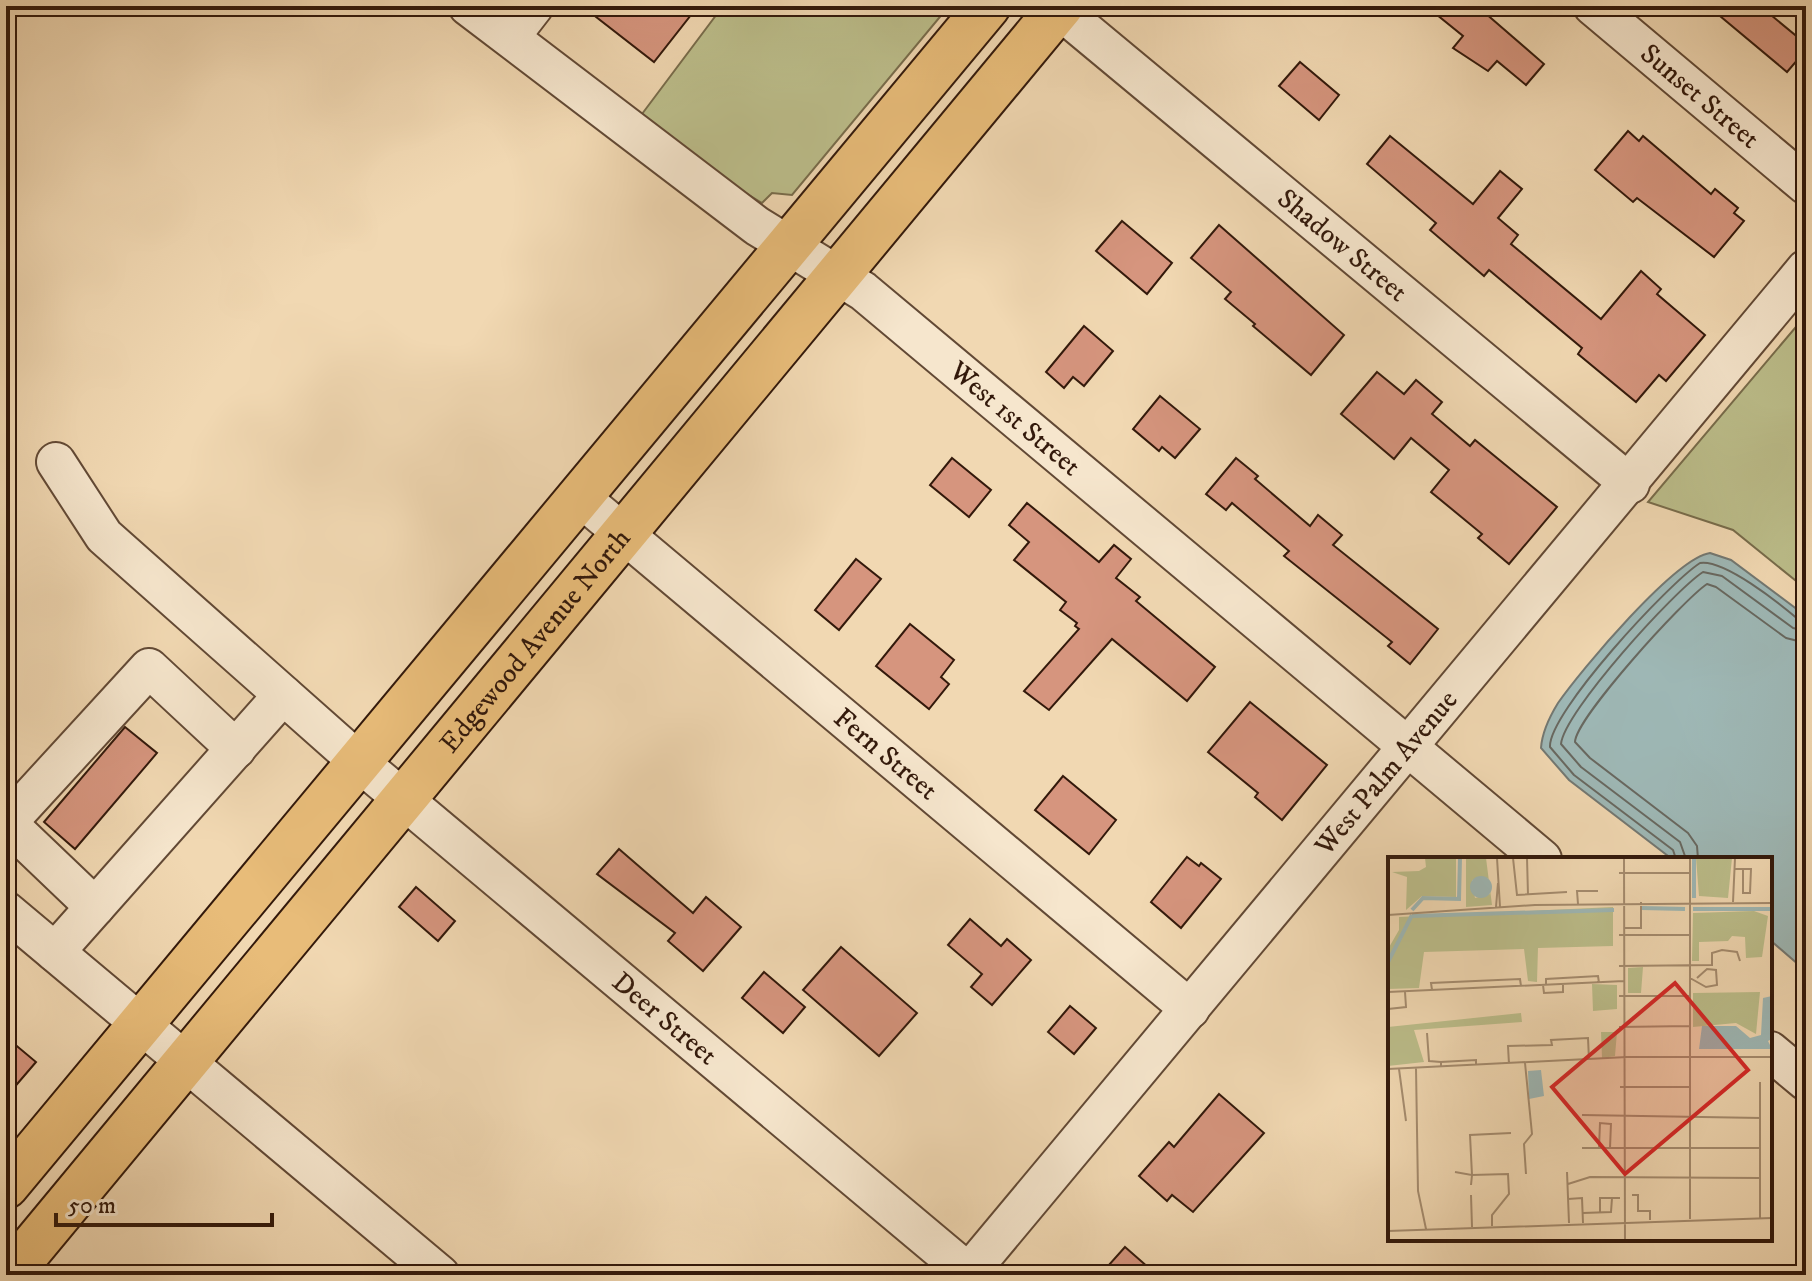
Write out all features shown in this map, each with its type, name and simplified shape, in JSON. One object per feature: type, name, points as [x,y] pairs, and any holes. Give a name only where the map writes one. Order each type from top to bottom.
[{"type":"main road","name":"Edgewood Avenue North","points":[[6,1186],[988,6]]},
{"type":"main road","name":"Edgewood Avenue North","points":[[9,1275],[1058,7]]},
{"type":"street","name":"West 1st Street","points":[[468,6],[788,247],[863,291],[1540,857]]},
{"type":"street","points":[[510,37],[534,6]]},
{"type":"street","name":"Sunset Street","points":[[1593,6],[1806,185]]},
{"type":"street","name":"Shadow Street","points":[[1058,7],[1630,484]]},
{"type":"street","name":"West Palm Avenue","points":[[969,1274],[1806,269]]},
{"type":"street","name":"Deer Street","points":[[56,462],[104,536],[401,798],[969,1274]]},
{"type":"street","name":"Fern Street","points":[[581,498],[1190,1009]]},
{"type":"street","points":[[95,907],[7,824],[149,668],[236,749]]},
{"type":"street","points":[[55,952],[283,695]]},
{"type":"street","points":[[6,911],[440,1275]]},
{"type":"street","points":[[1772,1053],[1806,1081]]},
{"type":"green space","points":[[723,6],[949,6],[792,195],[772,193],[762,203],[721,178],[642,114]]},
{"type":"green space","points":[[1806,315],[1806,589],[1733,530],[1648,502]]},
{"type":"water","points":[[1710,553],[1731,560],[1806,616],[1806,971],[1772,942],[1772,857],[1669,857],[1569,780],[1541,748],[1547,725],[1558,703],[1587,666],[1653,594],[1694,560]]},
{"type":"building","points":[[582,6],[698,6],[654,62]]},
{"type":"building","points":[[1426,6],[1477,6],[1544,64],[1526,85],[1497,61],[1488,71],[1453,48],[1463,36]]},
{"type":"building","points":[[1708,6],[1760,6],[1806,44],[1806,50],[1787,72]]},
{"type":"building","points":[[1300,62],[1339,95],[1319,120],[1279,86]]},
{"type":"building","points":[[1628,131],[1639,141],[1643,136],[1711,194],[1715,189],[1738,208],[1734,213],[1744,221],[1714,257],[1637,198],[1633,202],[1595,170]]},
{"type":"building","points":[[1390,136],[1473,204],[1500,171],[1522,189],[1498,218],[1518,235],[1511,244],[1601,319],[1641,271],[1661,289],[1657,294],[1705,335],[1666,381],[1659,375],[1636,402],[1578,354],[1582,348],[1489,270],[1484,276],[1430,230],[1436,223],[1367,164]]},
{"type":"building","points":[[1122,221],[1172,263],[1147,294],[1096,251]]},
{"type":"building","points":[[1219,225],[1344,335],[1311,375],[1225,299],[1231,292],[1191,258]]},
{"type":"building","points":[[1084,326],[1113,351],[1084,386],[1073,377],[1064,388],[1046,372]]},
{"type":"building","points":[[1377,372],[1404,394],[1416,380],[1442,402],[1432,414],[1470,446],[1475,440],[1557,507],[1509,564],[1478,538],[1482,534],[1431,492],[1449,470],[1411,438],[1394,459],[1341,414]]},
{"type":"building","points":[[1160,396],[1200,429],[1175,458],[1162,447],[1159,451],[1133,429]]},
{"type":"building","points":[[952,458],[991,490],[969,517],[930,485]]},
{"type":"building","points":[[1236,458],[1258,476],[1255,479],[1310,526],[1318,515],[1342,535],[1333,545],[1438,629],[1410,664],[1388,646],[1392,642],[1284,556],[1289,551],[1232,503],[1226,510],[1206,494]]},
{"type":"building","points":[[1027,503],[1099,562],[1114,545],[1131,559],[1116,578],[1140,597],[1136,601],[1215,667],[1187,701],[1112,639],[1049,710],[1024,691],[1079,629],[1075,626],[1077,623],[1060,610],[1066,602],[1014,560],[1029,542],[1009,525]]},
{"type":"building","points":[[856,559],[881,579],[839,630],[815,610]]},
{"type":"building","points":[[910,624],[954,660],[941,677],[949,684],[929,709],[876,666]]},
{"type":"building","points":[[1250,702],[1327,765],[1282,820],[1255,797],[1258,793],[1208,752]]},
{"type":"building","points":[[125,727],[157,753],[75,849],[44,822]]},
{"type":"building","points":[[1063,776],[1116,820],[1089,854],[1035,810]]},
{"type":"building","points":[[619,849],[693,913],[706,897],[741,927],[703,971],[668,941],[675,933],[597,874]]},
{"type":"building","points":[[1187,857],[1199,866],[1201,863],[1221,879],[1181,928],[1151,902]]},
{"type":"building","points":[[416,887],[455,921],[438,941],[399,907]]},
{"type":"building","points":[[970,919],[1001,946],[1007,939],[1031,960],[992,1005],[971,987],[982,974],[948,945]]},
{"type":"building","points":[[841,947],[917,1013],[879,1056],[803,990]]},
{"type":"building","points":[[764,972],[805,1007],[783,1033],[742,998]]},
{"type":"building","points":[[1070,1006],[1096,1028],[1074,1054],[1048,1032]]},
{"type":"building","points":[[6,1037],[36,1062],[6,1097]]},
{"type":"building","points":[[1219,1094],[1264,1133],[1193,1212],[1172,1195],[1167,1201],[1139,1176],[1169,1142],[1174,1147]]},
{"type":"building","points":[[1125,1247],[1157,1275],[1100,1275]]}]
